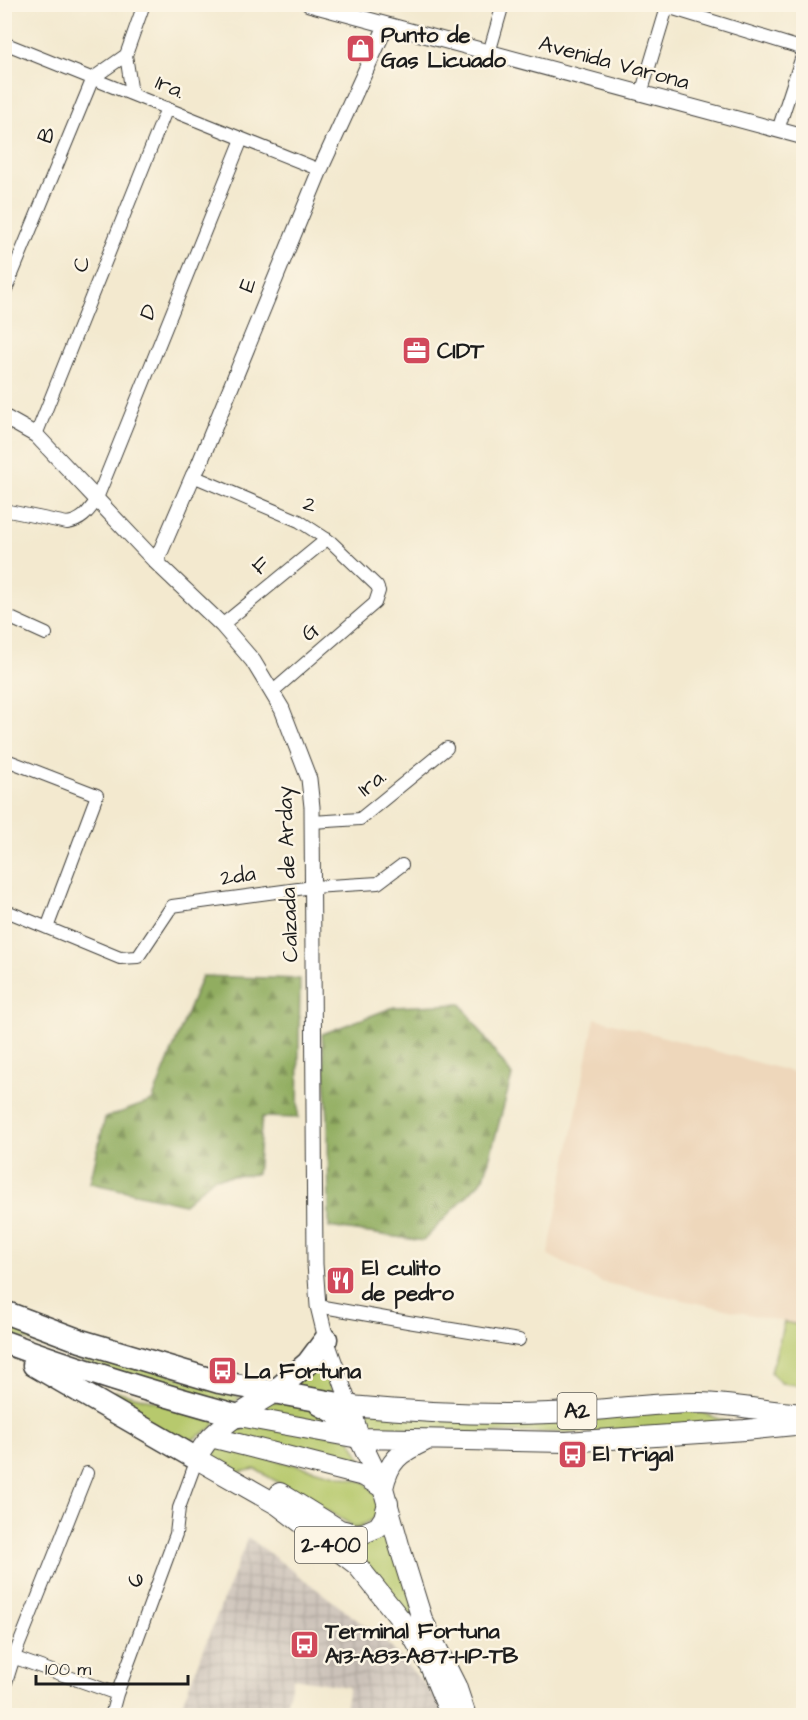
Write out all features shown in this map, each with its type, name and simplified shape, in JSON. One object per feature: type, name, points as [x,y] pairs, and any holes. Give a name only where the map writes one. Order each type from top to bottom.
[{"type":"highway","name":"A2","points":[[4,1312],[81,1341],[219,1382],[350,1406],[401,1411],[505,1414],[698,1403],[804,1414]]},
{"type":"highway","points":[[197,1458],[199,1451],[211,1437],[273,1393],[308,1363],[326,1339]]},
{"type":"highway","name":"A2","points":[[4,1342],[84,1371],[167,1397],[238,1416],[360,1438],[566,1442],[804,1424]]},
{"type":"highway","name":"2-400","points":[[4,1347],[278,1505],[357,1565],[409,1630],[430,1666],[452,1716]]},
{"type":"highway","name":"2-400","points":[[308,1399],[331,1408],[360,1438],[386,1495],[422,1619],[456,1686],[466,1716]]},
{"type":"highway","points":[[350,1406],[360,1438]]},
{"type":"highway","points":[[744,1430],[754,1408]]},
{"type":"highway","points":[[211,1437],[364,1476],[386,1495]]},
{"type":"highway","points":[[235,1480],[268,1486],[340,1530],[356,1534],[364,1533],[378,1527],[384,1518],[386,1477],[393,1460],[403,1452],[429,1439]]},
{"type":"street","points":[[4,9],[6,4]]},
{"type":"street","points":[[132,94],[126,55],[144,4]]},
{"type":"street","name":"Avenida Varona","points":[[309,4],[350,10],[386,26],[804,137]]},
{"type":"street","points":[[489,53],[503,4]]},
{"type":"street","points":[[641,94],[667,6],[804,50],[777,130]]},
{"type":"street","name":"E","points":[[156,562],[198,467],[320,170],[386,26]]},
{"type":"street","name":"1ra.","points":[[4,43],[320,170]]},
{"type":"street","points":[[93,78],[126,55]]},
{"type":"street","name":"B","points":[[4,294],[93,78]]},
{"type":"street","name":"C","points":[[36,435],[167,108]]},
{"type":"street","name":"D","points":[[96,501],[242,140]]},
{"type":"street","name":"Calzada de Arday","points":[[4,417],[36,435],[96,501],[222,625],[253,661],[282,709],[309,779],[313,887],[315,1264],[318,1306],[326,1339],[350,1406]]},
{"type":"street","name":"2","points":[[193,476],[298,521],[327,539],[377,586],[379,596],[375,603]]},
{"type":"street","points":[[4,510],[67,523],[84,517],[96,501]]},
{"type":"street","name":"F","points":[[222,625],[327,539]]},
{"type":"street","name":"G","points":[[272,692],[375,603]]},
{"type":"street","points":[[4,615],[46,634]]},
{"type":"street","name":"1ra.","points":[[312,822],[360,819],[447,748]]},
{"type":"street","points":[[4,759],[97,795],[47,928],[4,910]]},
{"type":"street","name":"2da","points":[[47,928],[120,958],[138,957],[172,906],[313,887],[378,883],[402,865]]},
{"type":"street","points":[[318,1306],[519,1340]]},
{"type":"street","name":"6","points":[[111,1716],[176,1534],[179,1508],[197,1458]]},
{"type":"street","points":[[4,1689],[9,1656],[87,1473]]},
{"type":"street","points":[[9,1656],[117,1694]]},
{"type":"shaded area","points":[[595,1018],[803,1075],[803,1326],[601,1282],[548,1255]]},
{"type":"shaded area","points":[[248,1537],[385,1641],[439,1700],[443,1715],[344,1715],[349,1687],[293,1678],[284,1715],[177,1716]]},
{"type":"green space","points":[[202,976],[300,979],[298,1118],[262,1117],[257,1174],[214,1178],[184,1204],[90,1183],[105,1118],[152,1101]]},
{"type":"green space","points":[[461,1004],[512,1076],[484,1178],[423,1241],[329,1227],[328,1119],[322,1034],[394,1007]]},
{"type":"green space","points":[[4,1320],[241,1397],[226,1405],[77,1361],[5,1332]]},
{"type":"green space","points":[[784,1322],[803,1326],[803,1386],[781,1383],[771,1373]]},
{"type":"green space","points":[[321,1362],[334,1395],[285,1388]]},
{"type":"green space","points":[[115,1391],[218,1417],[212,1428],[185,1444],[110,1398]]},
{"type":"green space","points":[[272,1401],[311,1407],[339,1424],[263,1413],[262,1404]]},
{"type":"green space","points":[[689,1408],[734,1424],[617,1432],[461,1433],[369,1426],[362,1410]]},
{"type":"green space","points":[[238,1421],[350,1438],[366,1468],[227,1434]]},
{"type":"green space","points":[[211,1444],[365,1482],[378,1500],[379,1510],[373,1519],[355,1527],[255,1469],[236,1473],[210,1459],[207,1449]]},
{"type":"green space","points":[[389,1525],[450,1697],[324,1527]]},
{"type":"place","name":"Punto de Gas Licuado","points":[[360,48]]},
{"type":"place","name":"CIDT","points":[[416,351]]},
{"type":"place","name":"El culito de pedro","points":[[341,1281]]},
{"type":"place","name":"La Fortuna","points":[[223,1371]]},
{"type":"place","name":"El Trigal","points":[[572,1454]]},
{"type":"place","name":"Terminal Fortuna A13-A83-A87-1-IP-TB","points":[[304,1644]]}]
